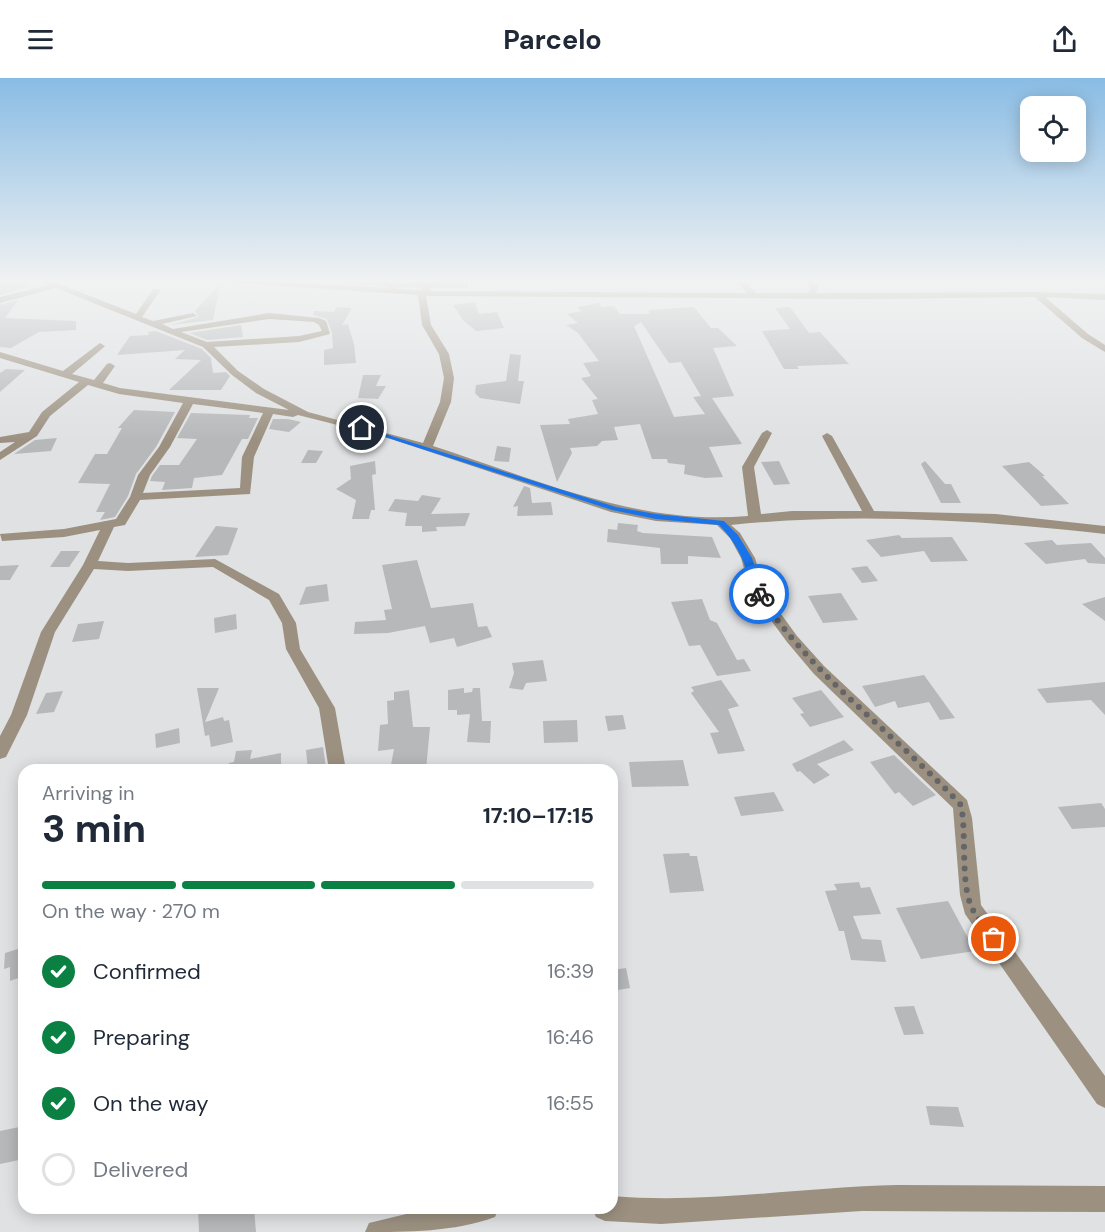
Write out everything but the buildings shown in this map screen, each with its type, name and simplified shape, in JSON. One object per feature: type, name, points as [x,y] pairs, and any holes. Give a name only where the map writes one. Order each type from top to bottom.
[{"type":"street","points":[[178,333],[206,345],[235,373],[260,392],[304,414]]},
{"type":"street","points":[[206,345],[299,339],[324,333]]},
{"type":"street","points":[[426,448],[447,400],[450,380],[444,354],[431,333]]},
{"type":"street","points":[[1081,333],[1105,349]]},
{"type":"street","points":[[65,374],[100,346]]},
{"type":"street","points":[[0,356],[118,391],[304,414],[362,428],[615,509],[656,517],[721,522],[792,515],[870,514],[996,518],[1105,530]]},
{"type":"street","points":[[0,458],[33,434],[46,414],[91,383],[110,366]]},
{"type":"street","points":[[2,537],[64,533],[121,522],[136,497],[144,475],[164,447],[190,400]]},
{"type":"street","points":[[136,497],[246,491],[248,457],[269,411]]},
{"type":"street","points":[[755,519],[748,467],[767,433]]},
{"type":"street","points":[[0,440],[33,434]]},
{"type":"street","points":[[827,436],[870,514]]},
{"type":"street","points":[[721,522],[735,536],[748,558],[758,593],[792,639],[819,670],[961,805],[966,828],[966,879],[972,908],[1105,1096]]},
{"type":"street","points":[[0,753],[19,715],[48,632],[90,565],[108,526]]},
{"type":"street","points":[[90,565],[128,567],[215,563],[274,597],[289,623],[293,649],[327,708],[337,764]]},
{"type":"street","points":[[618,1210],[647,1213],[703,1212],[761,1205],[891,1197],[966,1200],[1105,1199]]},
{"type":"street","points":[[378,1232],[445,1214]]},
{"type":"way so far","points":[[759,594],[771,613],[819,670],[961,805],[966,828],[966,879],[972,908],[994,939]]},
{"type":"route","points":[[362,428],[615,509],[656,517],[721,522],[735,536],[748,558],[759,594]]}]
